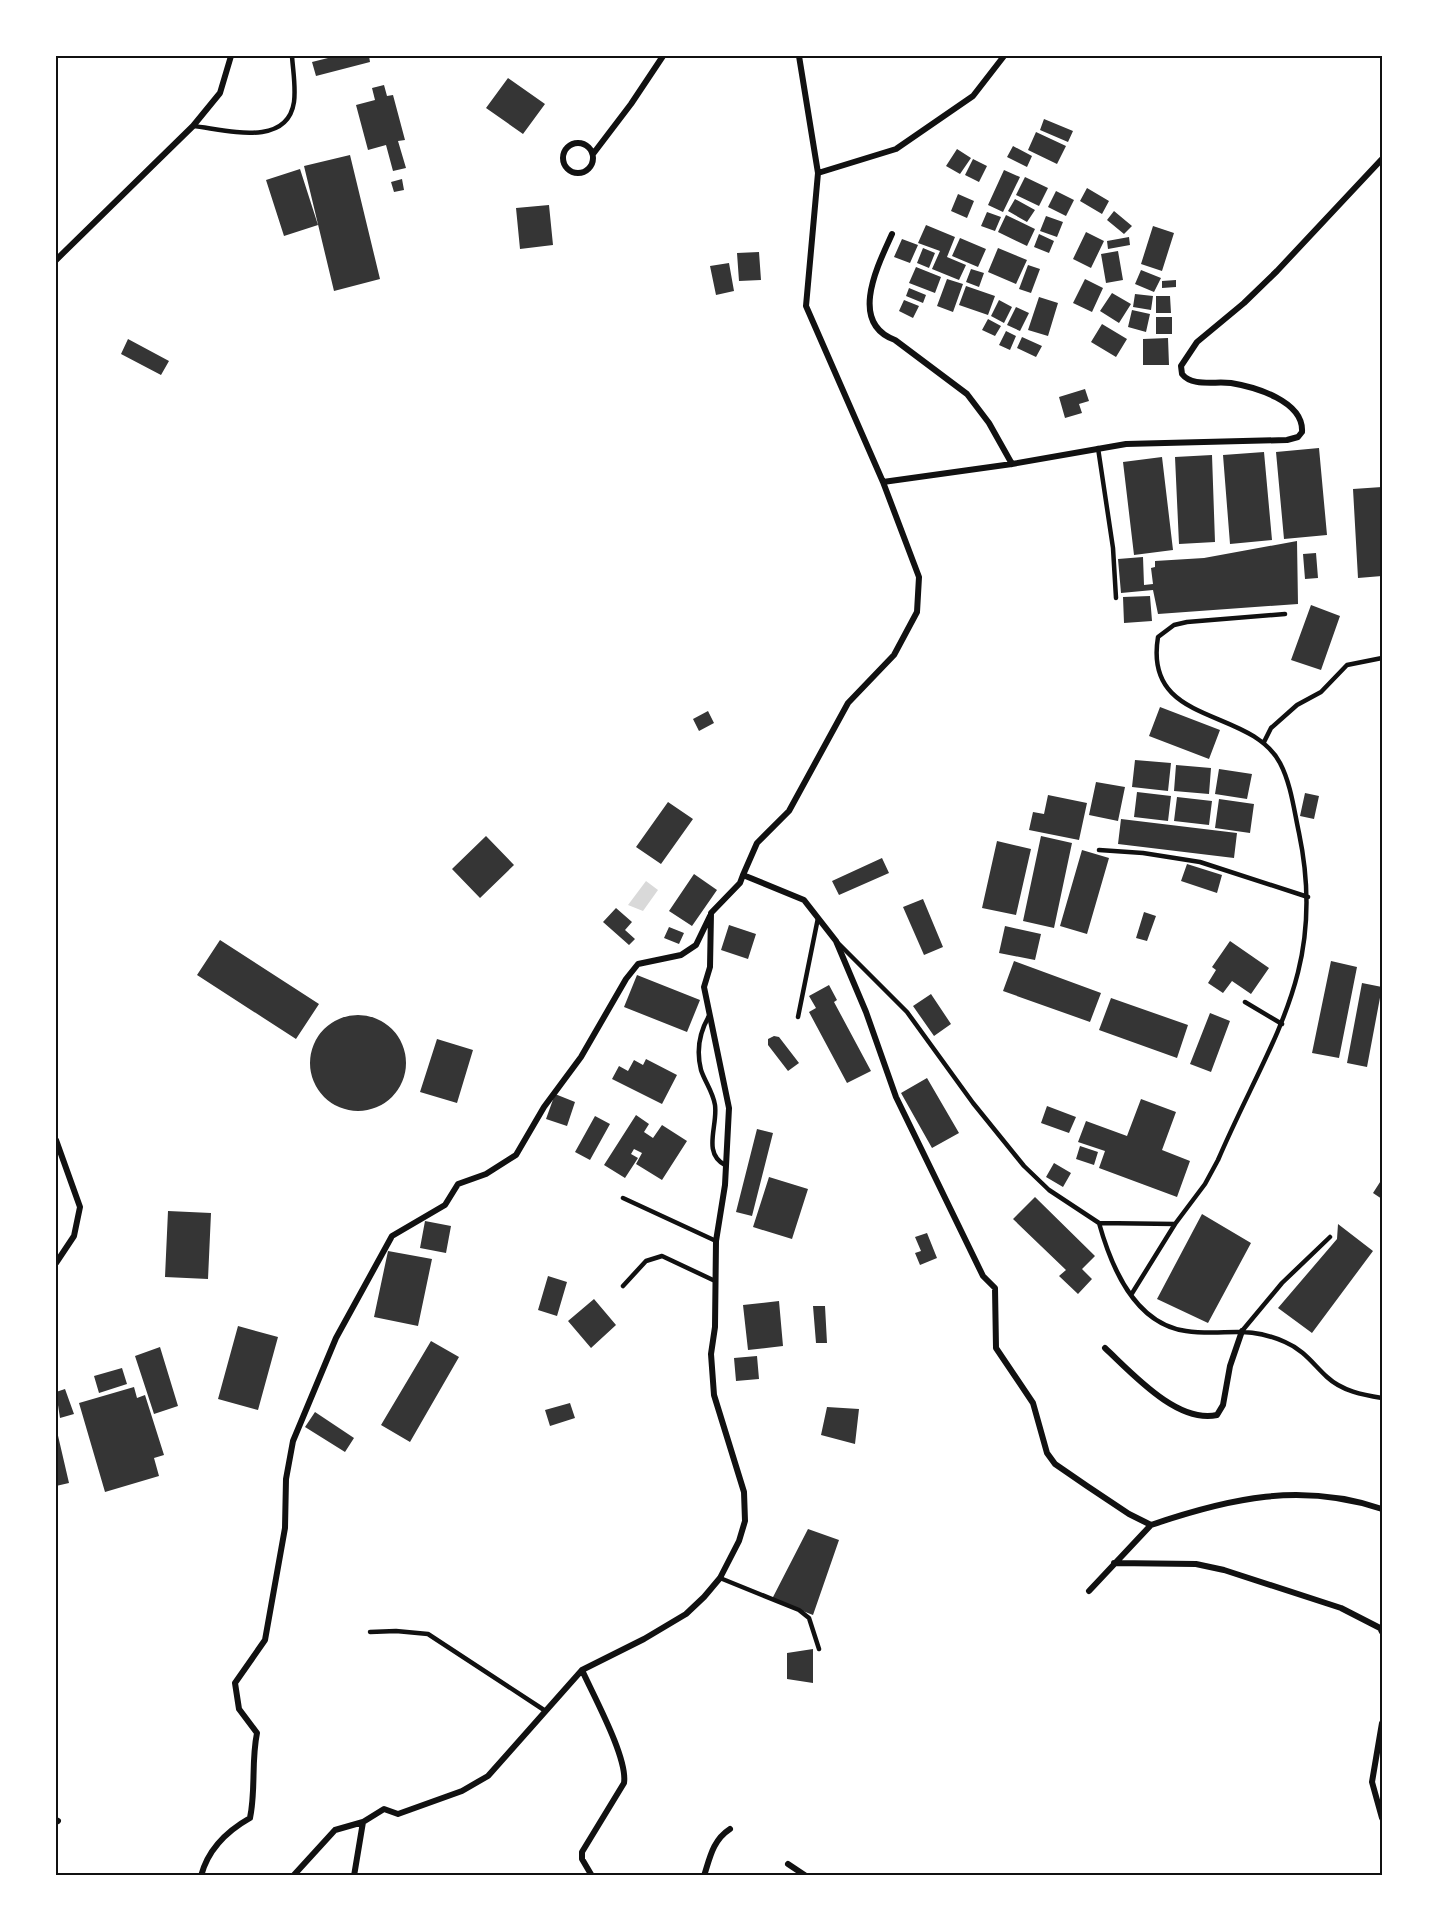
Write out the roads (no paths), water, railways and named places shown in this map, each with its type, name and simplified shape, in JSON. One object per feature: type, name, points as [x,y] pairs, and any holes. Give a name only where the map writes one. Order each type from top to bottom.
[{"type":"street","points":[[56,260],[193,126],[220,93],[231,56]]},
{"type":"street","points":[[593,154],[579,143],[570,146],[564,153],[564,163],[569,170],[578,174],[587,171],[592,163],[593,154],[631,104],[663,56]]},
{"type":"street","points":[[201,1875],[214,1848],[230,1829],[250,1818],[255,1792],[252,1757],[257,1733],[239,1709],[235,1683],[265,1640],[284,1539],[286,1479],[293,1441],[336,1338],[364,1284],[392,1236],[446,1205],[458,1184],[486,1174],[516,1155],[544,1107],[581,1057],[626,979],[638,964],[681,955],[696,945],[711,913],[740,883],[757,843],[789,811],[848,703],[894,655],[916,612],[919,577],[883,482],[806,306],[818,173],[798,56]]},
{"type":"street","points":[[818,173],[896,149],[973,96],[1004,56]]},
{"type":"street","points":[[883,482],[1012,464],[1126,444],[1287,440],[1298,437],[1302,432],[1300,419],[1285,404],[1246,386],[1193,381],[1182,374],[1181,366],[1197,342],[1244,303],[1277,271],[1383,159]]},
{"type":"street","points":[[892,234],[869,293],[870,310],[874,321],[882,335],[895,340],[967,394],[989,423],[1012,464]]},
{"type":"street","points":[[743,875],[804,900],[836,941],[866,1012],[896,1097],[983,1276],[995,1288],[996,1348],[1033,1403],[1047,1453],[1055,1464],[1079,1481],[1129,1514],[1151,1525]]},
{"type":"street","points":[[294,1875],[335,1830],[363,1822],[384,1809],[398,1814],[476,1784],[499,1766],[543,1710],[582,1670],[644,1639],[686,1614],[720,1578],[739,1541],[746,1505],[714,1395],[711,1354],[715,1327],[713,1280],[716,1241],[725,1185],[729,1108],[704,987],[710,967],[711,913]]},
{"type":"street","points":[[56,1140],[80,1207],[74,1236],[56,1263]]},
{"type":"street","points":[[1104,1348],[1157,1395],[1173,1404],[1208,1417],[1217,1415],[1223,1406],[1230,1366],[1242,1330]]},
{"type":"street","points":[[1089,1591],[1151,1525],[1216,1504],[1271,1495],[1331,1497],[1383,1509]]},
{"type":"street","points":[[1114,1563],[1196,1564],[1224,1570],[1341,1608],[1383,1632]]},
{"type":"street","points":[[582,1670],[620,1755],[625,1775],[624,1783],[582,1852],[582,1859],[592,1875]]},
{"type":"street","points":[[1383,1723],[1372,1782],[1383,1818]]},
{"type":"street","points":[[354,1875],[363,1822]]},
{"type":"street","points":[[704,1875],[715,1843],[730,1829]]},
{"type":"street","points":[[788,1864],[806,1875]]},
{"type":"lane","points":[[193,126],[254,134],[274,129],[283,123],[293,105],[292,56]]},
{"type":"lane","points":[[1098,448],[1113,548],[1116,597]]},
{"type":"lane","points":[[1131,1295],[1175,1224],[1205,1184],[1282,1024],[1298,981],[1305,948],[1308,897],[1304,858],[1289,786],[1280,762],[1264,742],[1189,707],[1167,690],[1159,668],[1158,637],[1174,624],[1285,614]]},
{"type":"lane","points":[[1264,742],[1270,728],[1297,705],[1321,692],[1347,665],[1383,658]]},
{"type":"lane","points":[[1099,850],[1143,853],[1200,862],[1308,897]]},
{"type":"lane","points":[[798,1017],[818,918]]},
{"type":"lane","points":[[836,941],[907,1012],[973,1103],[1034,1178],[1099,1223],[1175,1224]]},
{"type":"lane","points":[[1245,1002],[1282,1024]]},
{"type":"lane","points":[[709,1016],[701,1030],[698,1044],[701,1071],[716,1106],[712,1153],[717,1161],[725,1165]]},
{"type":"lane","points":[[623,1198],[716,1241]]},
{"type":"lane","points":[[1099,1223],[1112,1266],[1131,1295],[1150,1313],[1174,1328],[1200,1332],[1254,1331],[1288,1343],[1303,1352],[1328,1378],[1343,1387],[1361,1395],[1383,1398]]},
{"type":"lane","points":[[1242,1330],[1282,1283],[1330,1237]]},
{"type":"lane","points":[[623,1286],[646,1261],[655,1256],[671,1259],[713,1280]]},
{"type":"lane","points":[[720,1578],[799,1610],[808,1618],[819,1649]]},
{"type":"lane","points":[[370,1632],[428,1634],[543,1710]]}]
